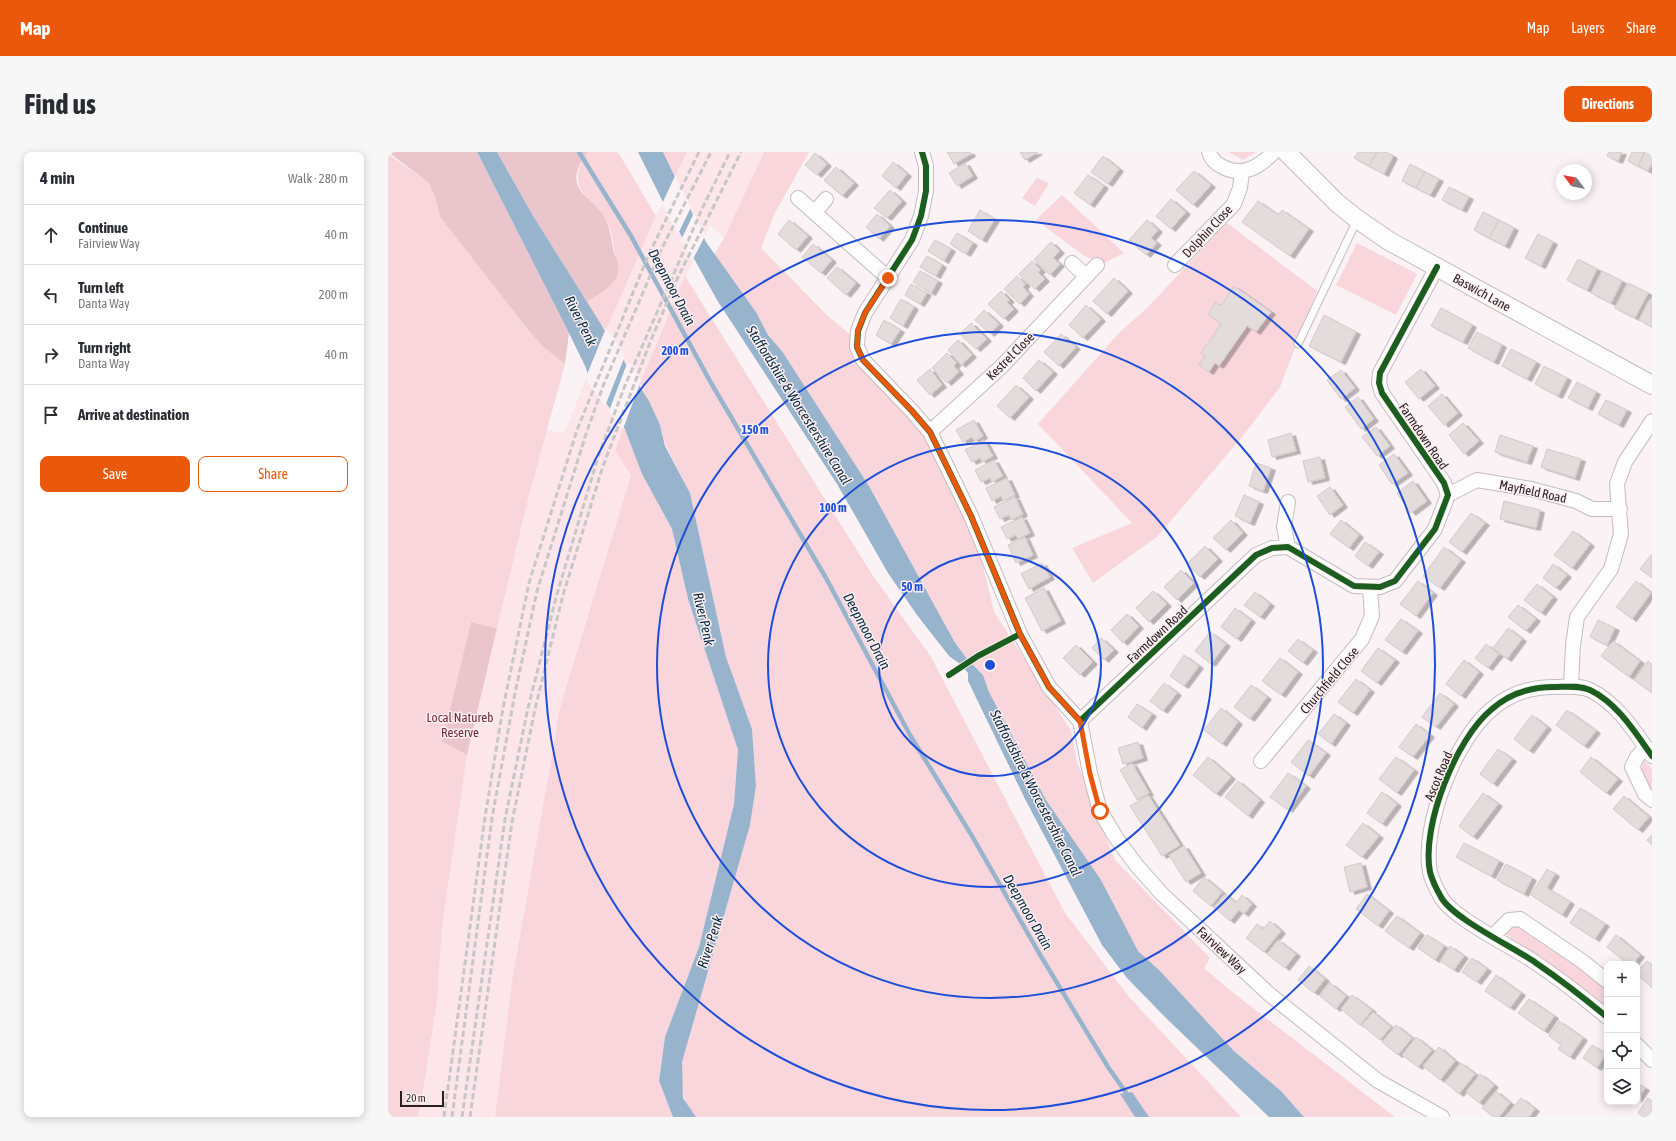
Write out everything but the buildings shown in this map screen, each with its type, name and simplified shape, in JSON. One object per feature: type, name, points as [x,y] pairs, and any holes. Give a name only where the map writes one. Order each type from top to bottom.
[{"type":"street","points":[[922,152],[926,166],[926,191],[921,216],[912,240],[865,313],[858,330],[857,347],[863,360],[930,432],[971,516],[1020,634],[1049,687],[1080,721]]},
{"type":"street","points":[[1209,152],[1211,157],[1218,164],[1228,170],[1242,172],[1262,164],[1274,152]]},
{"type":"street","name":"Baswich Lane","points":[[1286,152],[1321,188],[1357,220],[1389,241],[1652,385]]},
{"type":"street","name":"Dolphin Close","points":[[1175,266],[1234,204],[1240,188],[1242,172]]},
{"type":"street","points":[[798,198],[888,278]]},
{"type":"street","points":[[815,212],[826,199]]},
{"type":"street","points":[[1072,263],[1086,276]]},
{"type":"street","name":"Kestrel Close","points":[[930,432],[1002,366],[1096,265]]},
{"type":"street","name":"Farmdown Road","points":[[1437,268],[1380,373],[1378,383],[1382,393],[1444,483],[1448,495]]},
{"type":"street","points":[[1572,686],[1573,645],[1577,617],[1586,602],[1611,570],[1621,534],[1617,484],[1625,462],[1652,421]]},
{"type":"street","name":"Mayfield Road","points":[[1448,495],[1476,480],[1531,489],[1576,501],[1592,508],[1620,509]]},
{"type":"street","points":[[1288,502],[1284,527],[1288,547],[1354,586],[1370,588],[1380,587],[1395,581],[1435,529],[1448,495]]},
{"type":"street","name":"Farmdown Road","points":[[1080,721],[1256,555],[1272,548],[1288,547]]},
{"type":"street","name":"Churchfield Close","points":[[1262,761],[1362,639],[1372,616],[1370,588]]},
{"type":"street","name":"Ascot Road","points":[[1604,1015],[1537,963],[1462,917],[1442,899],[1430,873],[1430,838],[1435,807],[1450,768],[1468,737],[1491,709],[1516,693],[1542,687],[1572,686],[1589,690],[1620,713],[1649,752],[1637,757],[1632,767],[1645,794],[1652,800]]},
{"type":"street","name":"Fairview Way","points":[[1080,721],[1090,774],[1100,811],[1117,839],[1137,866],[1162,894],[1269,994],[1378,1082],[1442,1117]]},
{"type":"street","points":[[1493,936],[1509,920],[1520,919],[1582,961],[1604,979]]},
{"type":"street","points":[[1640,1048],[1652,1060]]},
{"type":"lane","points":[[1298,344],[1357,220]]},
{"type":"shaded area","points":[[588,152],[618,152],[656,216],[606,330],[598,321],[587,302],[610,286],[618,265],[610,229],[604,217],[583,193],[579,185],[578,176],[580,166]]},
{"type":"shaded area","points":[[663,152],[764,152],[724,238],[710,225],[666,319],[615,450],[631,475],[561,704],[512,981],[495,1117],[420,1117],[437,1002],[442,927],[467,755],[527,499],[546,430],[563,433],[567,427],[609,320],[674,178]]},
{"type":"shaded area","points":[[663,152],[687,152],[674,178]]},
{"type":"shaded area","points":[[764,152],[809,152],[775,213],[761,248],[829,317],[853,337],[930,432],[971,516],[994,612],[1071,731],[1077,762],[1115,860],[1210,958],[1204,968],[1227,988],[1395,1117],[1304,1117],[1281,1091],[1234,1051],[1160,971],[1138,952],[1101,880],[1046,800],[989,692],[983,675],[967,659],[954,641],[869,486],[782,351],[768,335],[756,312],[714,255],[724,238]]},
{"type":"shaded area","points":[[1228,152],[1256,152],[1243,160]]},
{"type":"shaded area","points":[[388,154],[429,183],[435,197],[440,217],[529,331],[543,347],[565,364],[528,499],[497,628],[471,622],[442,742],[467,755],[442,927],[437,1002],[419,1117],[388,1117]]},
{"type":"shaded area","points":[[1037,178],[1049,183],[1035,206],[1022,198]]},
{"type":"shaded area","points":[[1062,195],[1124,253],[1102,264],[1083,255],[1036,220]]},
{"type":"shaded area","points":[[1227,223],[1317,291],[1280,387],[1246,432],[1158,536],[1093,583],[1072,548],[1132,523],[1038,424],[1119,333],[1148,307]]},
{"type":"shaded area","points":[[1357,243],[1417,274],[1396,315],[1336,285]]},
{"type":"shaded area","points":[[685,276],[873,576],[931,657],[1065,913],[1130,998],[1241,1117],[696,1117],[687,1105],[683,1092],[682,1062],[750,825],[756,786],[752,729],[726,657],[690,493],[666,446],[660,425],[640,383]]},
{"type":"shaded area","points":[[624,426],[642,474],[672,529],[688,599],[738,750],[734,804],[699,947],[665,1037],[659,1081],[673,1117],[495,1117],[512,981],[561,704],[631,475],[615,451]]},
{"type":"shaded area","points":[[1644,760],[1652,769],[1652,792],[1640,773]]},
{"type":"shaded area","points":[[1517,924],[1604,987],[1604,1006],[1546,961],[1506,934]]},
{"type":"green space","points":[[388,152],[477,152],[569,333],[565,364],[543,347],[529,331],[440,217],[435,197],[429,183]]},
{"type":"green space","points":[[497,152],[588,152],[578,170],[576,179],[577,183],[584,195],[598,208],[606,220],[613,251],[618,264],[618,271],[617,277],[608,287],[587,302],[532,214]]},
{"type":"green space","name":"Local Natureb Reserve","points":[[471,622],[497,628],[467,755],[442,742]]},
{"type":"water","name":"River Penk","points":[[477,152],[497,152],[532,214],[649,401],[660,425],[665,446],[690,493],[726,657],[752,729],[756,786],[750,825],[682,1062],[683,1098],[696,1117],[673,1117],[659,1081],[665,1037],[699,947],[734,804],[738,750],[688,599],[672,529],[642,474],[624,427],[590,382],[586,368],[569,333]]},
{"type":"water","name":"Staffordshire & Worcestershire Canal","points":[[638,152],[663,152],[706,242],[756,312],[768,335],[782,351],[869,486],[954,641],[967,659],[983,675],[989,692],[1046,800],[1101,880],[1138,951],[1160,971],[1234,1051],[1281,1091],[1304,1117],[1269,1117],[1166,1018],[1127,978],[1102,945],[1025,799],[968,681],[968,673],[960,664],[949,656],[917,615],[888,573],[837,484],[717,300],[666,208]]},
{"type":"water","points":[[1132,1092],[1149,1117],[1135,1117],[1120,1094]]},
{"type":"pier","points":[[675,176],[691,207],[678,234],[662,204]]},
{"type":"pier","points":[[694,213],[705,236],[692,261],[681,240]]},
{"type":"pier","points":[[606,328],[625,356],[605,406],[588,383],[586,377]]},
{"type":"pier","points":[[628,361],[641,381],[623,429],[609,411]]},
{"type":"waterway","name":"Deepmoor Drain","points":[[579,152],[631,236],[711,383],[826,578],[910,735],[972,836],[1039,953],[1108,1067],[1129,1097]]},
{"type":"railway","points":[[444,1117],[485,817],[503,708],[529,583],[577,430],[648,256],[699,152]]},
{"type":"railway","points":[[452,1117],[492,818],[515,693],[537,591],[586,434],[603,386],[662,248],[711,152]]},
{"type":"railway","points":[[462,1117],[505,819],[528,708],[557,594],[598,457],[624,388],[702,209],[730,152]]},
{"type":"railway","points":[[470,1117],[512,822],[535,709],[563,595],[603,466],[651,340],[678,277],[741,152]]},
{"type":"cycle path","points":[[922,152],[926,166],[926,191],[921,216],[912,240],[865,313],[858,331],[857,347],[863,360],[930,432],[971,516],[1020,634],[1049,687],[1080,721],[1256,555],[1272,548],[1288,547],[1354,586],[1380,587],[1395,581],[1435,529],[1448,495],[1444,483],[1382,393],[1379,383],[1380,373],[1437,267]]},
{"type":"cycle path","points":[[949,675],[978,656],[1020,634]]},
{"type":"cycle path","points":[[1604,1015],[1545,969],[1470,923],[1447,905],[1433,882],[1430,872],[1429,853],[1431,831],[1436,808],[1444,784],[1454,761],[1466,740],[1479,722],[1492,709],[1506,699],[1521,692],[1545,687],[1586,688],[1609,702],[1617,710],[1652,756]]},
{"type":"route","points":[[888,278],[865,313],[858,330],[857,347],[863,360],[930,432],[971,516],[1020,634],[1049,687],[1080,721],[1090,774],[1100,811]]}]
